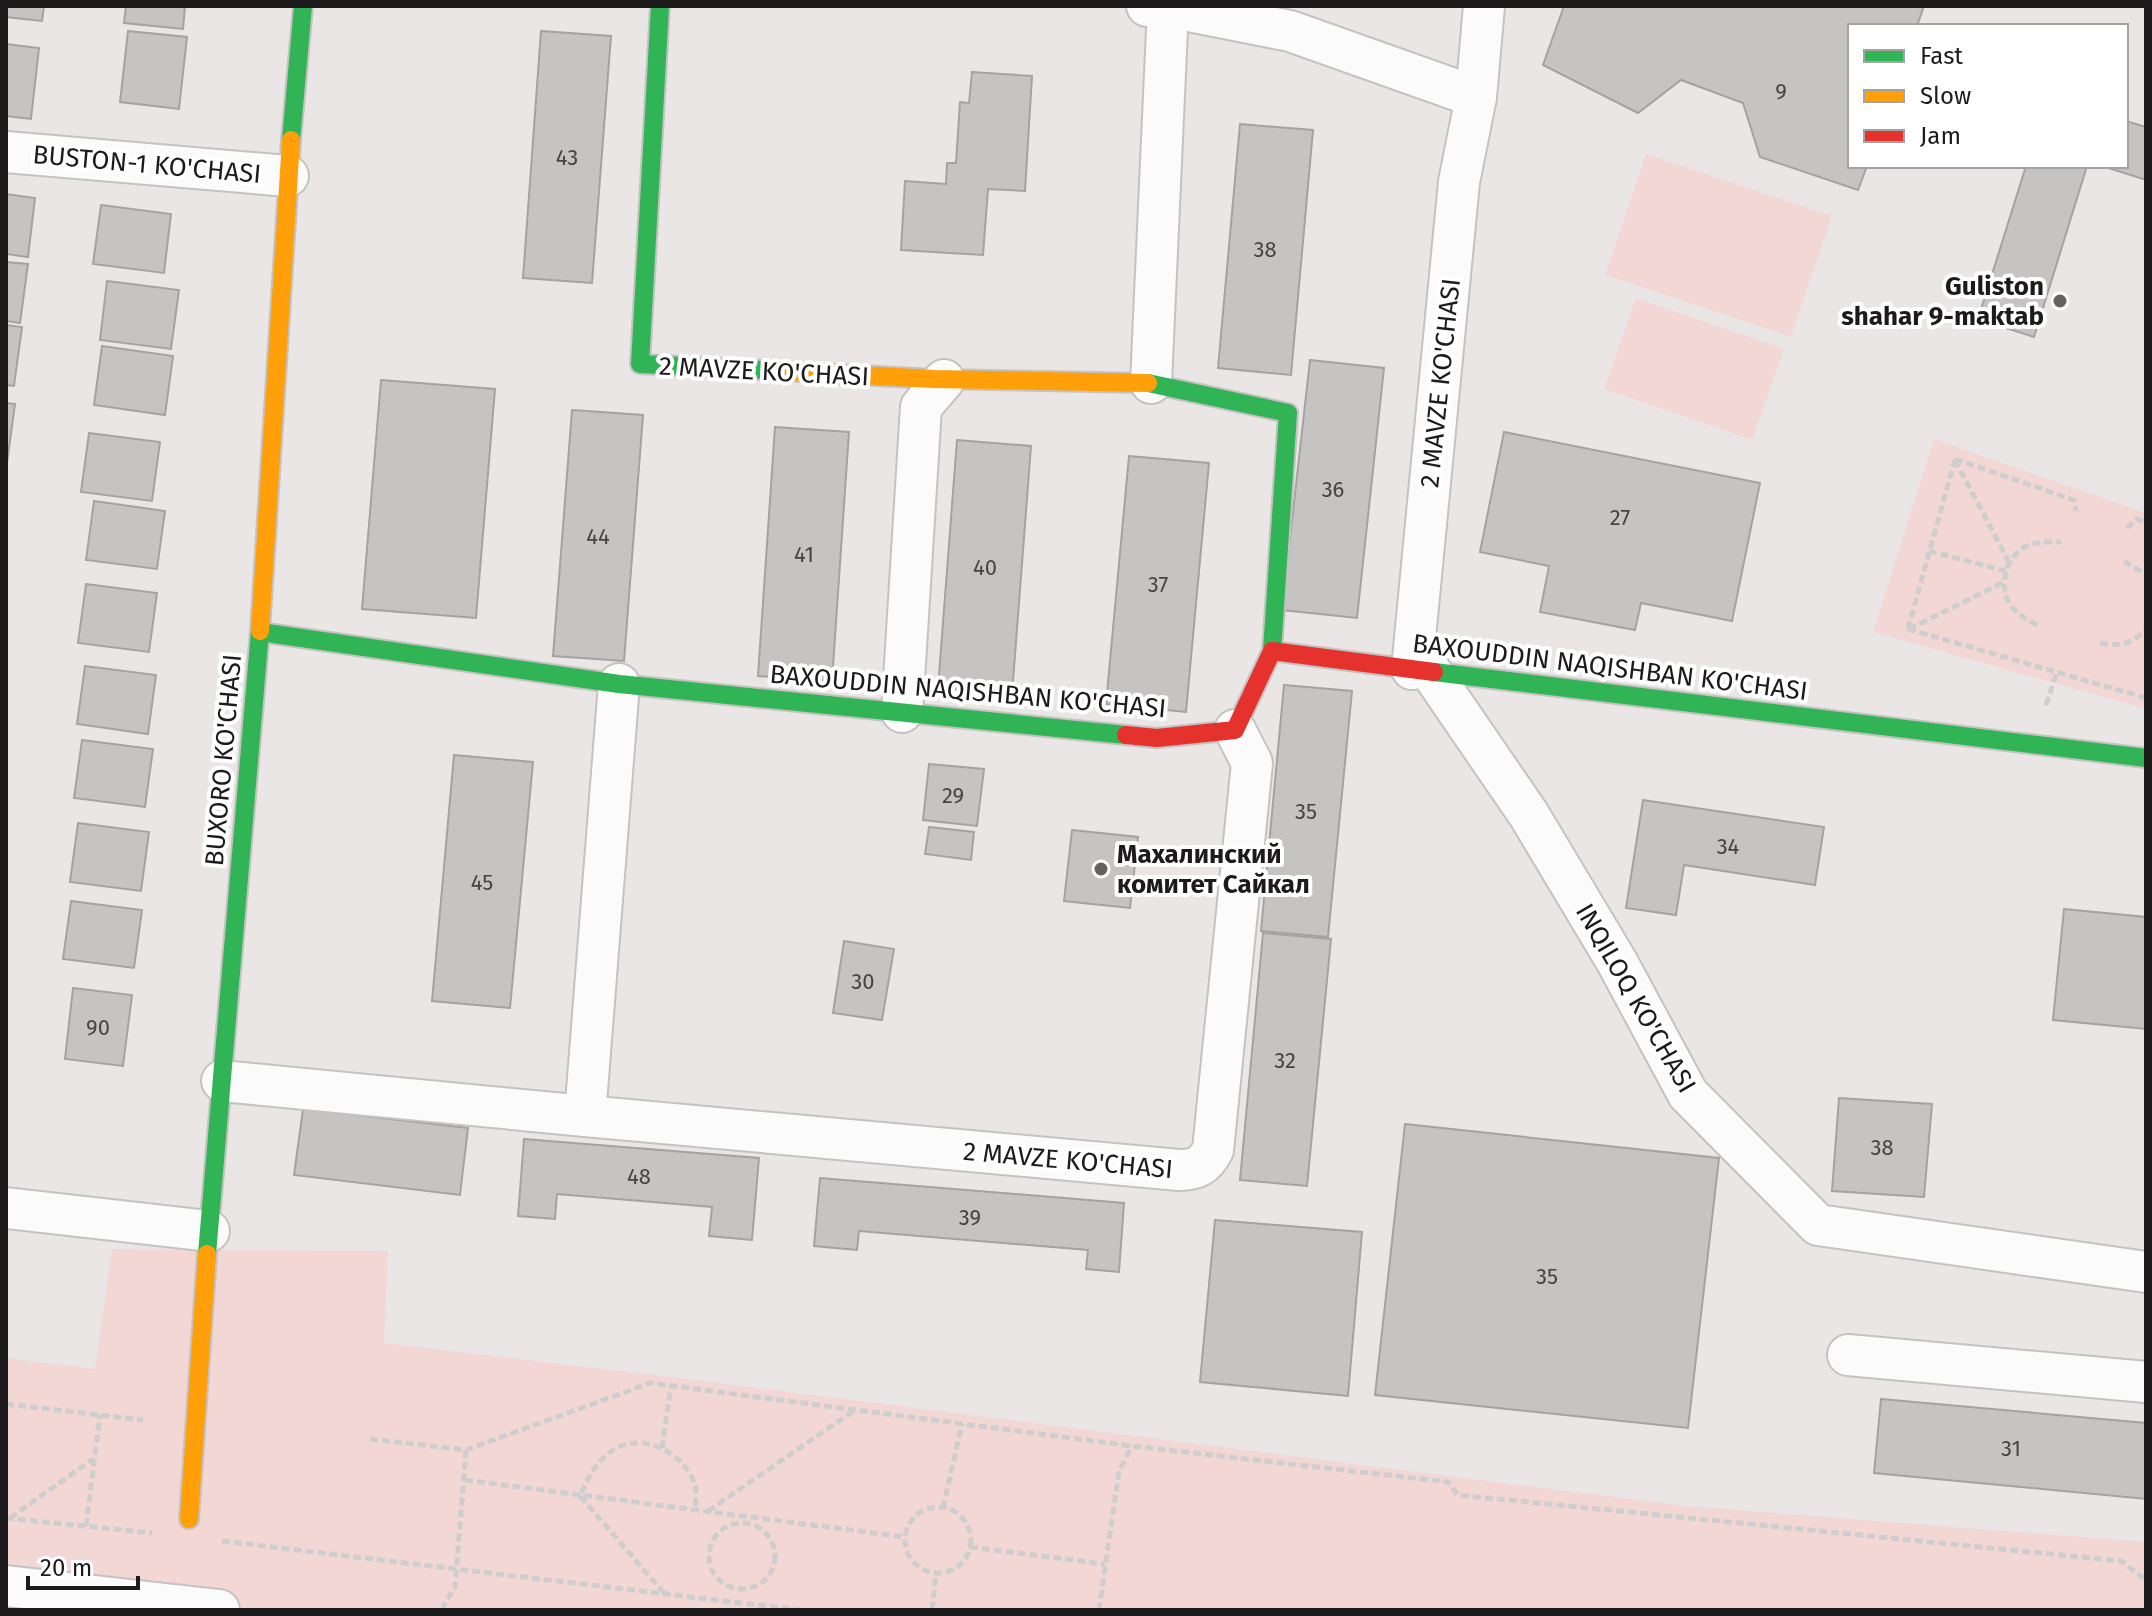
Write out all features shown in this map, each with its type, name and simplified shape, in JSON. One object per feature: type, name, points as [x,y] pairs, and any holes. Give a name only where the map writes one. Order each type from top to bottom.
[{"type":"street","name":"BUXORO KO'CHASI","points":[[189,1519],[209,1231],[260,632],[288,176],[303,6]]},
{"type":"street","name":"2 MAVZE KO'CHASI","points":[[660,6],[640,364],[944,380],[1151,383],[1288,413],[1272,651]]},
{"type":"street","name":"2 MAVZE KO'CHASI","points":[[1422,671],[1459,182],[1476,97],[1484,6]]},
{"type":"street","points":[[1151,383],[1158,7],[1292,19],[1476,97]]},
{"type":"street","name":"BUSTON-1 KO'CHASI","points":[[6,152],[288,176]]},
{"type":"street","points":[[902,712],[921,407],[944,380]]},
{"type":"street","name":"BAXOUDDIN NAQISHBAN KO'CHASI","points":[[260,632],[619,684],[1157,738],[1235,730]]},
{"type":"street","points":[[1235,730],[1272,651]]},
{"type":"street","name":"BAXOUDDIN NAQISHBAN KO'CHASI","points":[[1272,651],[2146,758]]},
{"type":"street","name":"INQILOQ KO'CHASI","points":[[1422,671],[1529,815],[1617,962],[1688,1094],[1818,1225],[2146,1272]]},
{"type":"street","points":[[222,1081],[585,1116],[619,684]]},
{"type":"street","name":"2 MAVZE KO'CHASI","points":[[585,1116],[1179,1170],[1200,1166],[1213,1150],[1252,763],[1235,730]]},
{"type":"street","points":[[6,1208],[209,1231]]},
{"type":"street","points":[[1848,1355],[2146,1382]]},
{"type":"street","points":[[6,1586],[219,1610]]},
{"type":"path","points":[[1955,459],[2074,500],[2076,511]]},
{"type":"path","points":[[1908,629],[1955,459]]},
{"type":"path","points":[[1955,459],[2010,564]]},
{"type":"path","points":[[2127,528],[2136,519],[2146,522]]},
{"type":"path","points":[[2037,625],[2010,606],[2004,588],[2006,571],[2024,548],[2039,542],[2061,542]]},
{"type":"path","points":[[1929,551],[2006,571]]},
{"type":"path","points":[[2124,561],[2146,575]]},
{"type":"path","points":[[1908,629],[2004,581]]},
{"type":"path","points":[[1908,629],[2146,698]]},
{"type":"path","points":[[2100,643],[2125,644],[2139,638],[2146,629]]},
{"type":"path","points":[[370,1439],[466,1450],[650,1383],[1132,1446],[1448,1482],[1458,1495],[2121,1561],[2146,1580]]},
{"type":"path","points":[[662,1448],[671,1386]]},
{"type":"path","points":[[6,1404],[143,1420]]},
{"type":"path","points":[[707,1512],[856,1410]]},
{"type":"path","points":[[86,1526],[100,1415]]},
{"type":"path","points":[[943,1508],[962,1424]]},
{"type":"path","points":[[580,1496],[589,1475],[612,1450],[634,1441],[662,1448],[680,1459],[695,1485],[696,1511]]},
{"type":"path","points":[[1099,1610],[1119,1471],[1132,1446]]},
{"type":"path","points":[[443,1610],[455,1587],[466,1450]]},
{"type":"path","points":[[8,1518],[94,1458]]},
{"type":"path","points":[[465,1480],[748,1520],[905,1537]]},
{"type":"path","points":[[580,1496],[664,1593]]},
{"type":"path","points":[[943,1508],[953,1511],[968,1526],[970,1547],[959,1566],[949,1571],[928,1572],[911,1558],[905,1537],[908,1527],[922,1511],[943,1508]]},
{"type":"path","points":[[8,1518],[165,1535]]},
{"type":"path","points":[[748,1520],[766,1533],[775,1552],[770,1573],[753,1587],[743,1589],[722,1582],[710,1564],[709,1554],[718,1534],[726,1527],[748,1520]]},
{"type":"path","points":[[210,1540],[800,1610]]},
{"type":"path","points":[[970,1547],[1105,1564]]},
{"type":"path","points":[[932,1610],[936,1573]]},
{"type":"path","points":[[737,1602],[738,1588]]},
{"type":"shaded area","points":[[1646,154],[1832,216],[1791,337],[1605,275]]},
{"type":"shaded area","points":[[1636,298],[1784,349],[1752,440],[1604,389]]},
{"type":"shaded area","points":[[1934,439],[2146,513],[2146,709],[1873,632]]},
{"type":"shaded area","points":[[112,1249],[388,1251],[384,1343],[1686,1506],[2146,1542],[2146,1610],[6,1610],[6,1358],[95,1369]]},
{"type":"building","points":[[6,6],[44,6],[42,21],[6,17]]},
{"type":"building","points":[[126,6],[185,6],[183,29],[124,23]]},
{"type":"building","points":[[1564,6],[1924,6],[1918,24],[1848,24],[1848,168],[1866,168],[1858,190],[1760,157],[1743,103],[1681,80],[1638,113],[1543,65]]},
{"type":"building","points":[[128,31],[187,37],[179,109],[120,102]]},
{"type":"building","points":[[541,31],[611,36],[592,283],[523,278]]},
{"type":"building","points":[[6,44],[39,48],[31,119],[6,116]]},
{"type":"building","points":[[972,72],[1032,76],[1025,191],[988,189],[983,255],[901,250],[905,181],[946,184],[947,163],[956,163],[960,102],[969,103]]},
{"type":"building","points":[[2128,122],[2146,127],[2146,180],[2108,168],[2128,168]]},
{"type":"building","points":[[1240,124],[1313,130],[1291,375],[1218,368]]},
{"type":"building","points":[[2025,168],[2086,168],[2034,337],[1978,319]]},
{"type":"building","points":[[6,194],[35,198],[28,257],[6,254]]},
{"type":"building","points":[[101,205],[171,214],[164,273],[93,264]]},
{"type":"building","points":[[6,262],[28,264],[20,323],[6,321]]},
{"type":"building","points":[[107,281],[179,290],[171,349],[100,340]]},
{"type":"building","points":[[6,325],[22,327],[14,386],[6,385]]},
{"type":"building","points":[[102,346],[173,356],[165,415],[94,405]]},
{"type":"building","points":[[1310,360],[1384,368],[1357,618],[1282,610]]},
{"type":"building","points":[[381,380],[495,389],[476,618],[362,609]]},
{"type":"building","points":[[6,403],[15,404],[7,463],[6,463]]},
{"type":"building","points":[[572,410],[643,415],[624,661],[553,656]]},
{"type":"building","points":[[775,427],[849,432],[832,681],[758,676]]},
{"type":"building","points":[[1504,432],[1760,483],[1732,621],[1641,603],[1635,630],[1540,612],[1549,566],[1480,552]]},
{"type":"building","points":[[89,433],[160,442],[152,501],[81,492]]},
{"type":"building","points":[[957,440],[1031,446],[1012,694],[938,688]]},
{"type":"building","points":[[1129,456],[1209,463],[1186,712],[1106,704]]},
{"type":"building","points":[[94,501],[165,511],[157,569],[86,560]]},
{"type":"building","points":[[86,584],[157,593],[149,652],[78,643]]},
{"type":"building","points":[[85,666],[156,675],[148,734],[77,724]]},
{"type":"building","points":[[1284,685],[1352,691],[1328,937],[1261,931]]},
{"type":"building","points":[[82,740],[153,749],[145,807],[74,798]]},
{"type":"building","points":[[454,755],[533,762],[510,1008],[432,1001]]},
{"type":"building","points":[[929,764],[984,769],[977,826],[923,820]]},
{"type":"building","points":[[1643,800],[1824,827],[1815,885],[1684,865],[1676,915],[1626,908]]},
{"type":"building","points":[[78,823],[149,832],[141,891],[70,882]]},
{"type":"building","points":[[929,827],[974,832],[971,860],[925,854]]},
{"type":"building","name":"Махалинский комитет Сайкал","points":[[1072,830],[1138,837],[1130,908],[1064,901]]},
{"type":"building","points":[[71,901],[142,910],[134,968],[63,959]]},
{"type":"building","points":[[2064,909],[2146,917],[2146,1029],[2053,1020]]},
{"type":"building","points":[[1263,933],[1331,939],[1307,1186],[1240,1180]]},
{"type":"building","points":[[844,941],[894,949],[882,1020],[833,1013]]},
{"type":"building","points":[[73,988],[132,995],[123,1066],[65,1059]]},
{"type":"building","points":[[1839,1098],[1932,1104],[1924,1197],[1832,1191]]},
{"type":"building","points":[[303,1109],[468,1128],[460,1195],[294,1175]]},
{"type":"building","points":[[1405,1124],[1719,1158],[1688,1428],[1375,1395]]},
{"type":"building","points":[[524,1139],[759,1158],[752,1240],[709,1236],[712,1207],[557,1194],[555,1219],[518,1216]]},
{"type":"building","points":[[820,1178],[1124,1203],[1119,1272],[1086,1269],[1088,1250],[859,1231],[857,1250],[814,1246]]},
{"type":"building","points":[[1215,1220],[1362,1232],[1348,1396],[1200,1382]]},
{"type":"building","points":[[1881,1399],[2146,1423],[2146,1499],[1874,1473]]},
{"type":"traffic: fast","points":[[291,140],[303,6]]},
{"type":"traffic: fast","points":[[660,6],[640,364],[782,371]]},
{"type":"traffic: fast","points":[[1148,383],[1288,413],[1272,651]]},
{"type":"traffic: fast","points":[[207,1254],[260,631]]},
{"type":"traffic: fast","points":[[260,632],[619,684],[1126,735]]},
{"type":"traffic: fast","points":[[1434,672],[2146,758]]},
{"type":"traffic: slow","points":[[260,631],[291,140]]},
{"type":"traffic: slow","points":[[782,371],[934,379],[1148,383]]},
{"type":"traffic: slow","points":[[189,1519],[207,1254]]},
{"type":"traffic: jam","points":[[1126,735],[1157,738],[1235,730],[1272,651],[1434,672]]},
{"type":"place","name":"Guliston shahar 9-maktab","points":[[2060,301]]},
{"type":"place","name":"Махалинский комитет Сайкал","points":[[1101,869]]}]
